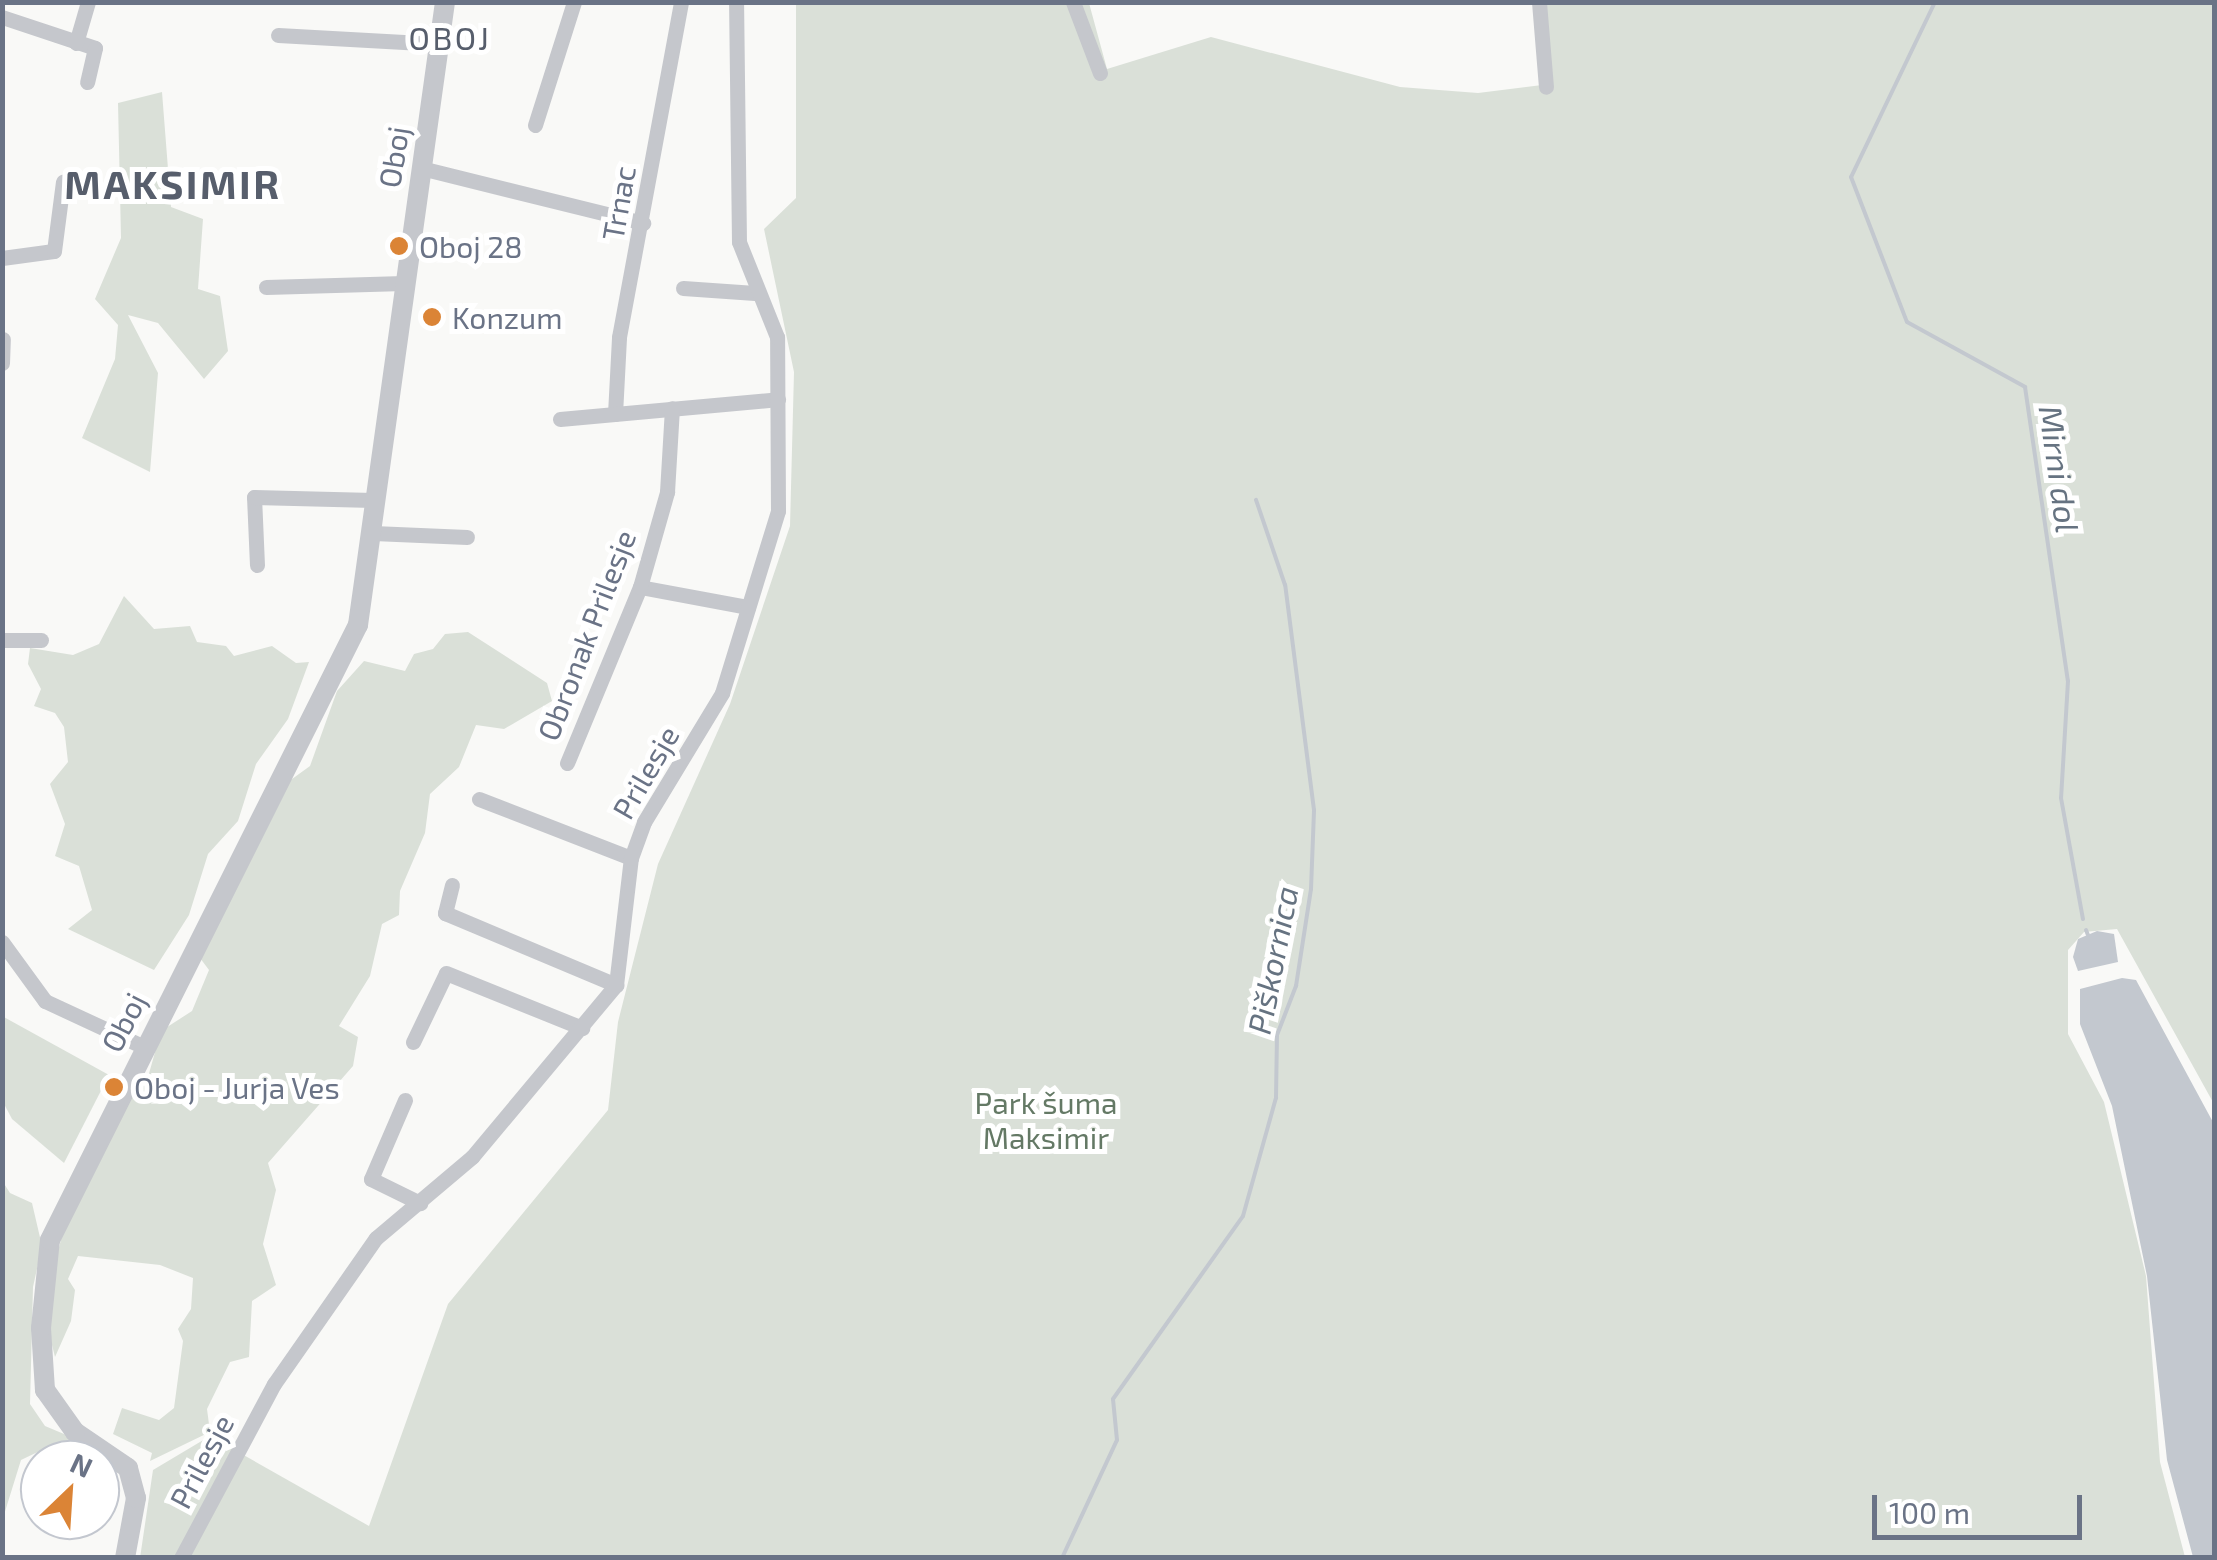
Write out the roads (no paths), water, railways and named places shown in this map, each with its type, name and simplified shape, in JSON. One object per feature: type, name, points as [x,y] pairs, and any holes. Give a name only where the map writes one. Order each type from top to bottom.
[{"type":"street","points":[[76,43],[88,2]]},
{"type":"street","name":"Oboj","points":[[125,1558],[134,1480],[122,1459],[60,1417],[44,1390],[41,1328],[50,1240],[144,1047],[340,670],[367,590],[373,500],[444,2]]},
{"type":"street","points":[[535,125],[574,2]]},
{"type":"street","name":"Trnac","points":[[616,414],[616,356],[681,2]]},
{"type":"street","name":"Prilesje","points":[[181,1558],[274,1384],[376,1238],[472,1158],[616,985],[631,858],[644,822],[722,693],[776,530],[777,337],[755,292],[739,242],[736,2]]},
{"type":"street","points":[[1073,2],[1100,73]]},
{"type":"street","points":[[1539,2],[1546,87]]},
{"type":"street","points":[[2,17],[95,48],[87,82]]},
{"type":"street","points":[[278,35],[440,44]]},
{"type":"street","points":[[421,168],[643,223]]},
{"type":"street","points":[[2,258],[54,252],[63,182]]},
{"type":"street","points":[[266,287],[404,284]]},
{"type":"street","points":[[684,288],[755,292]]},
{"type":"street","points":[[2,363],[3,339]]},
{"type":"street","points":[[560,419],[778,399]]},
{"type":"street","name":"Obronak Prilesje","points":[[567,763],[640,586],[667,492],[672,408]]},
{"type":"street","points":[[257,565],[254,497],[373,500]]},
{"type":"street","points":[[373,534],[467,536]]},
{"type":"street","points":[[640,586],[748,607]]},
{"type":"street","points":[[2,640],[41,640]]},
{"type":"street","points":[[479,799],[631,858]]},
{"type":"street","points":[[452,886],[445,912],[616,985]]},
{"type":"street","points":[[2,942],[45,1002],[144,1047]]},
{"type":"street","points":[[413,1042],[446,973],[582,1028]]},
{"type":"street","points":[[404,1100],[371,1179],[420,1203]]},
{"type":"waterway","name":"Mirni dol","points":[[1935,2],[1851,177],[1907,322],[2025,387],[2068,681],[2061,798],[2083,919]]},
{"type":"waterway","name":"Piškornica","points":[[1062,1558],[1117,1440],[1113,1399],[1243,1216],[1276,1098],[1277,1035],[1296,986],[1311,889],[1314,810],[1285,585],[1256,500]]},
{"type":"waterway","name":"Mirni dol","points":[[2086,930],[2088,935]]},
{"type":"place","name":"Oboj 28","points":[[399,246]]},
{"type":"place","name":"Konzum","points":[[432,317]]},
{"type":"place","name":"Oboj - Jurja Ves","points":[[114,1087]]},
{"type":"district","name":"OBOJ","points":[[450,37]]},
{"type":"district","name":"MAKSIMIR","points":[[173,183]]},
{"type":"park label","name":"Park šuma Maksimir","points":[[1046,1119]]}]
